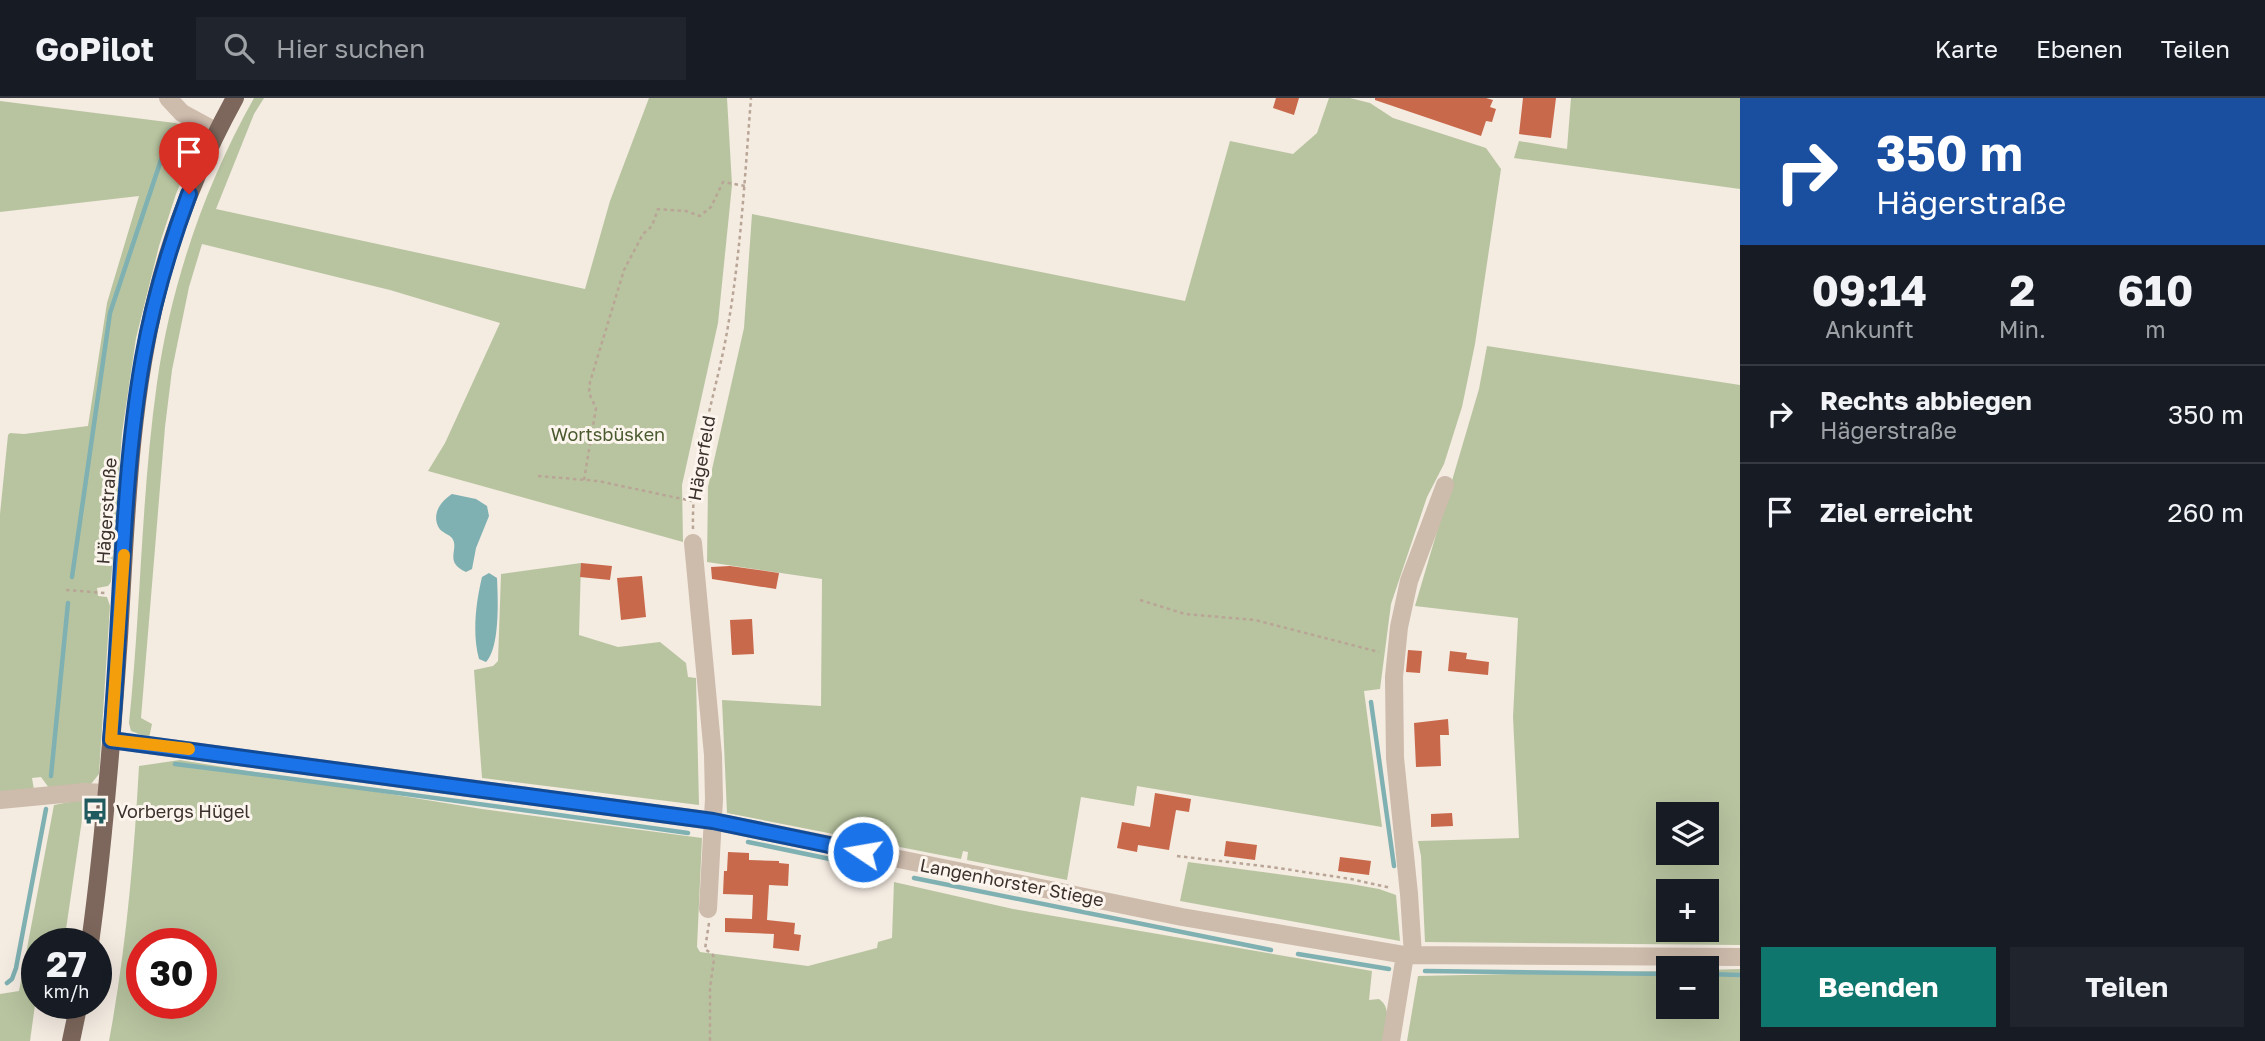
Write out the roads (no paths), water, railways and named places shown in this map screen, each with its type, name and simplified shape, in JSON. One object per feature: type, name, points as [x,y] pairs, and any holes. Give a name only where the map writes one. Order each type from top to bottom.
[{"type":"main road","name":"Hägerstraße","points":[[97,928],[133,438],[147,338],[157,293],[180,219],[217,132],[235,98]]},
{"type":"main road","points":[[71,1041],[76,1019]]},
{"type":"street","points":[[168,98],[182,113],[217,132]]},
{"type":"street","points":[[1391,1041],[1409,955],[1409,894],[1395,758],[1393,705],[1396,657],[1409,580],[1445,485]]},
{"type":"street","points":[[693,543],[713,755],[713,821],[708,909]]},
{"type":"street","name":"Langenhorster Stiege","points":[[111,740],[713,821],[1182,917],[1409,955],[1740,957]]},
{"type":"street","points":[[0,800],[72,793],[106,793]]},
{"type":"water","points":[[452,494],[476,499],[487,506],[489,516],[476,548],[472,569],[466,572],[455,564],[454,542],[440,530],[436,518],[438,508]]},
{"type":"water","points":[[489,573],[497,578],[498,610],[494,646],[486,662],[479,659],[476,618],[482,577]]},
{"type":"waterway","points":[[72,577],[110,313],[171,130]]},
{"type":"waterway","points":[[51,776],[68,603]]},
{"type":"waterway","points":[[1371,702],[1394,866]]},
{"type":"waterway","points":[[175,764],[688,833]]},
{"type":"waterway","points":[[7,983],[12,979],[16,968],[46,809]]},
{"type":"waterway","points":[[748,842],[878,869]]},
{"type":"waterway","points":[[914,878],[1271,950]]},
{"type":"waterway","points":[[1298,954],[1389,969]]},
{"type":"waterway","points":[[1425,971],[1656,974]]},
{"type":"waterway","points":[[1719,974],[1740,975]]},
{"type":"place","name":"Vorbergs Hügel","points":[[95,811]]},
{"type":"park label","name":"Wortsbüsken","points":[[608,434]]}]
